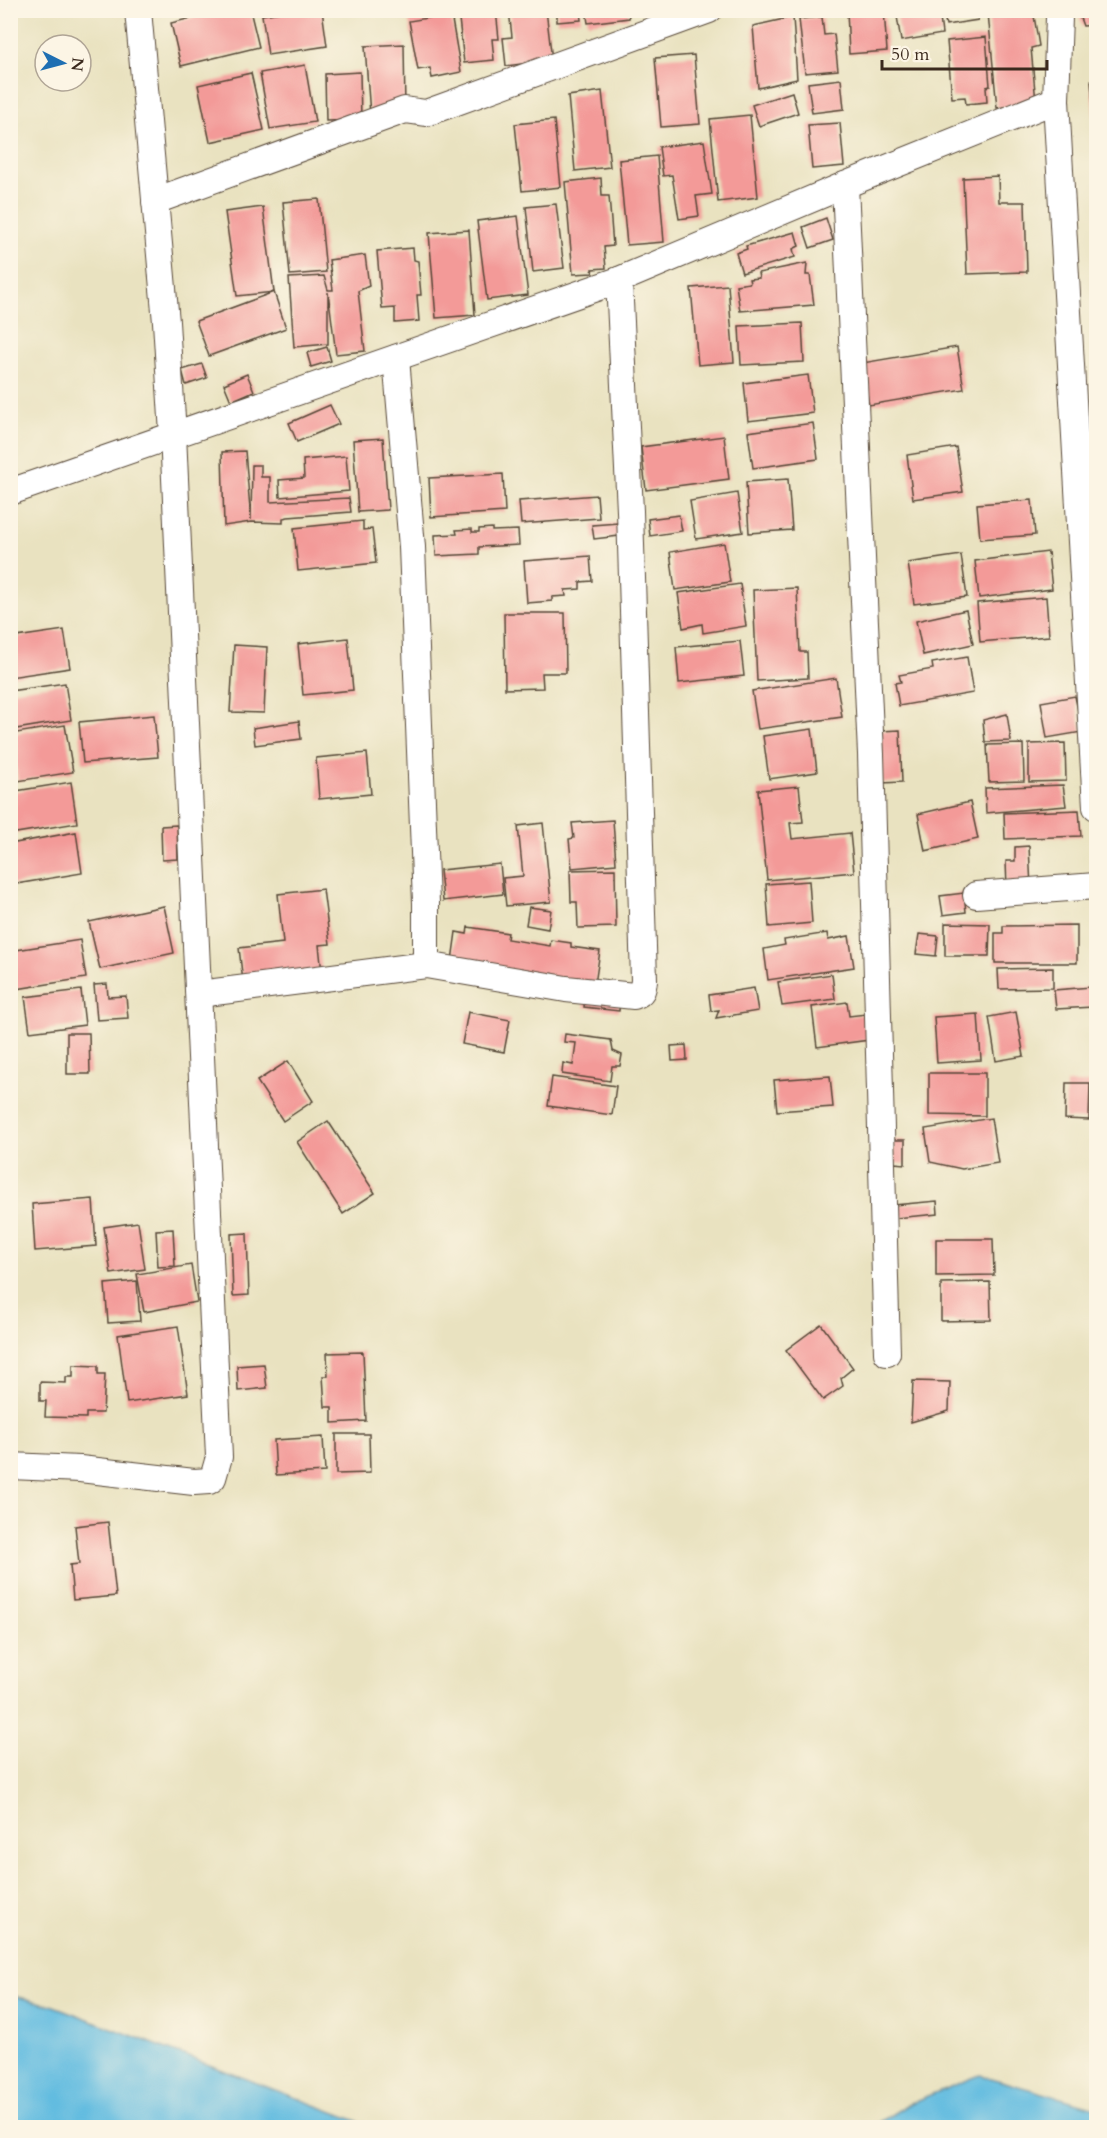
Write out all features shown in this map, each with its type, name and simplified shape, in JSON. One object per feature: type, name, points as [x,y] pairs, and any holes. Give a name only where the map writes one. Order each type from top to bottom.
[{"type":"street","points":[[10,1466],[80,1468],[194,1482],[213,1478],[219,1457],[173,434],[138,10]]},
{"type":"street","points":[[155,201],[405,110],[426,113],[709,10]]},
{"type":"street","points":[[1058,10],[1056,100],[1096,807]]},
{"type":"street","points":[[10,492],[619,280],[844,185],[1056,100]]},
{"type":"street","points":[[844,185],[871,754],[887,1353]]},
{"type":"street","points":[[199,994],[426,965],[566,989],[634,996],[643,990],[630,511],[619,280]]},
{"type":"street","points":[[396,358],[412,548],[426,903],[426,965]]},
{"type":"street","points":[[976,895],[1096,886]]},
{"type":"water","points":[[10,1995],[51,2005],[373,2127],[11,2127]]},
{"type":"water","points":[[980,2075],[1096,2108],[1096,2127],[872,2127],[910,2103]]},
{"type":"building","points":[[224,10],[250,10],[259,47],[181,66],[171,23]]},
{"type":"building","points":[[294,10],[322,10],[327,46],[268,55],[262,15]]},
{"type":"building","points":[[458,10],[496,10],[499,39],[492,39],[494,60],[464,63]]},
{"type":"building","points":[[509,10],[546,10],[552,60],[506,66],[503,38],[512,37]]},
{"type":"building","points":[[557,10],[580,10],[581,20],[557,22]]},
{"type":"building","points":[[586,10],[628,10],[629,18],[588,23]]},
{"type":"building","points":[[847,10],[884,10],[887,51],[849,54]]},
{"type":"building","points":[[896,10],[939,10],[942,34],[901,41]]},
{"type":"building","points":[[943,10],[977,10],[978,20],[946,25]]},
{"type":"building","points":[[998,10],[1033,10],[1039,46],[1031,48],[1036,102],[997,108],[988,13]]},
{"type":"building","points":[[1077,10],[1096,10],[1096,25],[1083,26]]},
{"type":"building","points":[[451,14],[461,72],[432,78],[430,68],[418,70],[409,21]]},
{"type":"building","points":[[793,17],[797,79],[758,88],[753,26]]},
{"type":"building","points":[[822,17],[824,35],[834,34],[838,70],[805,73],[799,19]]},
{"type":"building","points":[[986,37],[990,86],[986,87],[987,102],[966,104],[965,97],[952,98],[947,41]]},
{"type":"building","points":[[404,44],[405,110],[370,115],[365,46]]},
{"type":"building","points":[[694,55],[700,124],[661,127],[655,58]]},
{"type":"building","points":[[305,65],[315,122],[270,129],[260,73]]},
{"type":"building","points":[[360,72],[361,120],[326,121],[325,74]]},
{"type":"building","points":[[251,73],[264,130],[210,142],[198,85]]},
{"type":"building","points":[[841,79],[844,109],[812,113],[808,83]]},
{"type":"building","points":[[1096,80],[1096,118],[1094,118],[1091,81]]},
{"type":"building","points":[[602,91],[610,167],[575,171],[568,96]]},
{"type":"building","points":[[792,92],[798,113],[759,126],[752,105]]},
{"type":"building","points":[[750,115],[758,197],[718,202],[710,119]]},
{"type":"building","points":[[554,120],[561,187],[522,191],[515,124]]},
{"type":"building","points":[[840,123],[844,166],[812,169],[808,125]]},
{"type":"building","points":[[704,141],[712,194],[696,196],[699,216],[679,219],[672,175],[663,176],[659,147]]},
{"type":"building","points":[[657,156],[664,242],[627,245],[619,160]]},
{"type":"building","points":[[998,176],[999,202],[1025,202],[1027,272],[967,274],[963,178]]},
{"type":"building","points":[[601,178],[602,196],[609,196],[613,246],[604,247],[606,268],[592,269],[593,273],[573,274],[565,182]]},
{"type":"building","points":[[319,199],[326,272],[290,275],[283,202]]},
{"type":"building","points":[[556,204],[564,268],[533,272],[526,207]]},
{"type":"building","points":[[263,207],[274,292],[237,296],[225,212]]},
{"type":"building","points":[[518,216],[528,295],[487,300],[477,221]]},
{"type":"building","points":[[826,218],[833,240],[810,248],[803,227]]},
{"type":"building","points":[[469,230],[475,315],[436,318],[429,233]]},
{"type":"building","points":[[795,232],[799,246],[793,249],[795,257],[742,273],[736,253],[747,249],[746,246]]},
{"type":"building","points":[[413,248],[414,260],[418,261],[421,295],[417,295],[419,321],[395,323],[395,308],[382,309],[377,251]]},
{"type":"building","points":[[365,255],[369,286],[358,291],[365,351],[336,354],[328,292],[328,344],[294,347],[289,278],[324,276],[328,290],[333,290],[329,260]]},
{"type":"building","points":[[807,263],[806,275],[810,275],[814,305],[740,311],[736,285],[750,283],[749,279],[759,278],[758,273]]},
{"type":"building","points":[[728,285],[734,362],[698,365],[691,288]]},
{"type":"building","points":[[274,292],[286,328],[209,356],[196,321]]},
{"type":"building","points":[[802,323],[804,362],[741,365],[739,326]]},
{"type":"building","points":[[327,347],[331,361],[311,367],[307,353]]},
{"type":"building","points":[[957,347],[964,389],[869,405],[862,363]]},
{"type":"building","points":[[202,364],[207,378],[186,385],[182,370]]},
{"type":"building","points":[[247,374],[254,391],[231,401],[224,384]]},
{"type":"building","points":[[808,375],[813,413],[748,421],[744,383]]},
{"type":"building","points":[[330,405],[339,424],[297,442],[289,423]]},
{"type":"building","points":[[813,423],[818,459],[753,468],[748,432]]},
{"type":"building","points":[[724,436],[729,479],[646,490],[641,447]]},
{"type":"building","points":[[383,438],[388,510],[358,512],[353,440]]},
{"type":"building","points":[[956,447],[963,492],[913,499],[907,455]]},
{"type":"building","points":[[245,451],[251,520],[252,465],[261,465],[261,477],[270,477],[270,502],[349,498],[351,512],[288,517],[283,518],[283,523],[251,522],[224,526],[222,452]]},
{"type":"building","points":[[346,456],[349,491],[280,497],[279,480],[304,478],[303,460]]},
{"type":"building","points":[[503,474],[505,512],[431,517],[429,478]]},
{"type":"building","points":[[788,479],[792,530],[749,533],[746,482]]},
{"type":"building","points":[[737,493],[743,532],[696,539],[690,501]]},
{"type":"building","points":[[597,495],[599,518],[521,524],[519,501]]},
{"type":"building","points":[[1032,500],[1035,535],[980,539],[977,504]]},
{"type":"building","points":[[679,515],[682,531],[650,536],[648,519]]},
{"type":"building","points":[[363,521],[363,530],[372,529],[376,563],[298,571],[294,528]]},
{"type":"building","points":[[618,523],[619,536],[594,539],[592,525]]},
{"type":"building","points":[[492,528],[492,531],[518,530],[519,545],[479,547],[479,554],[436,556],[435,535],[457,534],[456,530],[472,529],[472,532],[479,532],[479,529]]},
{"type":"building","points":[[724,543],[730,582],[675,590],[670,552]]},
{"type":"building","points":[[1048,552],[1052,589],[979,598],[975,561]]},
{"type":"building","points":[[961,555],[967,597],[914,604],[908,563]]},
{"type":"building","points":[[590,556],[592,581],[580,582],[580,589],[565,590],[566,596],[552,597],[552,601],[527,603],[524,561]]},
{"type":"building","points":[[740,584],[746,626],[703,633],[702,624],[683,628],[678,593]]},
{"type":"building","points":[[797,588],[800,652],[807,652],[808,678],[757,681],[753,590]]},
{"type":"building","points":[[1046,597],[1049,636],[980,642],[977,603]]},
{"type":"building","points":[[966,610],[973,644],[923,655],[916,621]]},
{"type":"building","points":[[504,613],[565,613],[566,673],[542,673],[543,688],[505,689]]},
{"type":"building","points":[[64,630],[70,668],[10,677],[10,638]]},
{"type":"building","points":[[348,638],[353,690],[303,695],[298,644]]},
{"type":"building","points":[[740,641],[744,676],[679,683],[676,647]]},
{"type":"building","points":[[234,645],[267,647],[264,713],[230,712]]},
{"type":"building","points":[[967,657],[973,693],[899,706],[895,683],[901,682],[899,675],[933,669],[932,663]]},
{"type":"building","points":[[836,678],[842,717],[758,729],[752,691]]},
{"type":"building","points":[[65,683],[71,720],[10,730],[10,691]]},
{"type":"building","points":[[1075,696],[1082,732],[1047,738],[1041,702]]},
{"type":"building","points":[[1007,714],[1011,741],[985,742],[983,720]]},
{"type":"building","points":[[154,715],[158,757],[83,763],[79,722]]},
{"type":"building","points":[[299,721],[301,739],[255,745],[253,728]]},
{"type":"building","points":[[65,725],[73,772],[18,781],[10,734]]},
{"type":"building","points":[[812,729],[817,772],[769,779],[763,736]]},
{"type":"building","points":[[900,730],[902,782],[882,783],[880,731]]},
{"type":"building","points":[[1065,743],[1066,781],[1029,782],[1029,744]]},
{"type":"building","points":[[1023,744],[1024,781],[989,782],[987,745]]},
{"type":"building","points":[[367,753],[371,794],[319,799],[316,758]]},
{"type":"building","points":[[71,782],[77,823],[10,834],[10,792]]},
{"type":"building","points":[[1063,785],[1066,806],[986,813],[985,788]]},
{"type":"building","points":[[799,786],[803,822],[790,823],[792,839],[850,833],[854,872],[767,880],[758,790]]},
{"type":"building","points":[[970,802],[978,839],[925,851],[918,814]]},
{"type":"building","points":[[1079,810],[1081,836],[1005,839],[1004,813]]},
{"type":"building","points":[[613,820],[616,864],[572,868],[569,839],[574,838],[572,823]]},
{"type":"building","points":[[543,823],[551,902],[506,906],[503,878],[523,876],[518,826]]},
{"type":"building","points":[[177,825],[178,859],[162,860],[161,826]]},
{"type":"building","points":[[76,832],[82,873],[10,885],[10,844]]},
{"type":"building","points":[[1029,846],[1031,888],[1007,888],[1006,861],[1015,861],[1015,847]]},
{"type":"building","points":[[500,864],[503,894],[443,901],[440,870]]},
{"type":"building","points":[[615,869],[616,927],[578,928],[577,902],[571,902],[570,870]]},
{"type":"building","points":[[809,881],[812,923],[769,927],[766,884]]},
{"type":"building","points":[[323,889],[330,944],[319,945],[322,973],[243,982],[239,948],[283,943],[278,894]]},
{"type":"building","points":[[964,893],[966,912],[943,915],[940,896]]},
{"type":"building","points":[[164,906],[174,953],[100,969],[89,922]]},
{"type":"building","points":[[529,907],[551,910],[548,929],[526,925]]},
{"type":"building","points":[[945,923],[990,924],[989,956],[945,956]]},
{"type":"building","points":[[1077,925],[1077,963],[995,963],[995,933],[1003,933],[1003,926]]},
{"type":"building","points":[[468,927],[508,933],[507,939],[550,946],[551,940],[571,943],[571,947],[600,951],[594,991],[451,968],[456,932],[467,934]]},
{"type":"building","points":[[827,933],[828,940],[849,936],[854,967],[768,980],[764,949],[785,945],[784,940]]},
{"type":"building","points":[[919,934],[938,936],[936,956],[916,954]]},
{"type":"building","points":[[80,940],[86,978],[10,990],[10,951]]},
{"type":"building","points":[[1053,968],[1053,988],[999,989],[998,969]]},
{"type":"building","points":[[832,974],[835,999],[782,1006],[778,982]]},
{"type":"building","points":[[107,984],[108,997],[126,996],[128,1018],[97,1020],[94,985]]},
{"type":"building","points":[[1091,987],[1093,1007],[1056,1009],[1054,990]]},
{"type":"building","points":[[754,988],[758,1011],[716,1018],[719,1010],[711,1011],[709,995]]},
{"type":"building","points":[[81,990],[85,1025],[30,1032],[25,997]]},
{"type":"building","points":[[585,994],[620,998],[619,1011],[584,1007]]},
{"type":"building","points":[[847,1002],[849,1016],[866,1014],[869,1040],[817,1047],[812,1007]]},
{"type":"building","points":[[468,1012],[510,1020],[504,1052],[462,1044]]},
{"type":"building","points":[[1016,1012],[1024,1056],[996,1061],[989,1017]]},
{"type":"building","points":[[978,1014],[981,1060],[937,1063],[934,1017]]},
{"type":"building","points":[[67,1033],[89,1033],[90,1074],[67,1074]]},
{"type":"building","points":[[565,1034],[611,1040],[613,1051],[622,1055],[620,1066],[612,1066],[610,1081],[562,1074],[563,1063],[573,1065],[576,1043],[564,1042]]},
{"type":"building","points":[[686,1045],[687,1060],[672,1061],[671,1046]]},
{"type":"building","points":[[288,1061],[313,1101],[283,1121],[257,1081]]},
{"type":"building","points":[[929,1073],[985,1073],[985,1116],[929,1115]]},
{"type":"building","points":[[830,1076],[833,1107],[777,1111],[774,1080]]},
{"type":"building","points":[[552,1077],[616,1086],[612,1115],[548,1106]]},
{"type":"building","points":[[1066,1083],[1090,1083],[1089,1120],[1065,1119]]},
{"type":"building","points":[[991,1118],[998,1163],[962,1169],[930,1162],[925,1129]]},
{"type":"building","points":[[328,1121],[375,1193],[343,1214],[297,1142]]},
{"type":"building","points":[[893,1140],[905,1140],[905,1164],[894,1163]]},
{"type":"building","points":[[93,1199],[96,1246],[35,1251],[32,1204]]},
{"type":"building","points":[[937,1201],[938,1214],[895,1218],[894,1205]]},
{"type":"building","points":[[138,1222],[145,1269],[111,1274],[104,1227]]},
{"type":"building","points":[[173,1229],[175,1266],[158,1267],[156,1230]]},
{"type":"building","points":[[247,1233],[249,1295],[233,1296],[231,1234]]},
{"type":"building","points":[[936,1239],[993,1239],[994,1275],[936,1276]]},
{"type":"building","points":[[191,1265],[197,1302],[144,1312],[137,1274]]},
{"type":"building","points":[[137,1281],[140,1321],[108,1323],[105,1284]]},
{"type":"building","points":[[990,1282],[991,1320],[941,1321],[941,1283]]},
{"type":"building","points":[[821,1324],[853,1368],[841,1378],[843,1386],[823,1400],[786,1350]]},
{"type":"building","points":[[178,1326],[188,1394],[127,1403],[118,1335]]},
{"type":"building","points":[[363,1352],[366,1421],[332,1423],[332,1407],[325,1407],[323,1376],[328,1376],[327,1353]]},
{"type":"building","points":[[264,1364],[267,1388],[238,1391],[237,1366]]},
{"type":"building","points":[[73,1365],[98,1366],[98,1374],[105,1374],[103,1413],[86,1413],[86,1418],[45,1417],[46,1401],[40,1401],[40,1382],[66,1383],[66,1377],[73,1377]]},
{"type":"building","points":[[913,1381],[950,1382],[949,1411],[911,1422]]},
{"type":"building","points":[[336,1434],[369,1434],[370,1473],[336,1474]]},
{"type":"building","points":[[323,1437],[325,1472],[276,1475],[274,1440]]},
{"type":"building","points":[[108,1522],[116,1596],[73,1600],[70,1565],[79,1564],[75,1526]]}]
